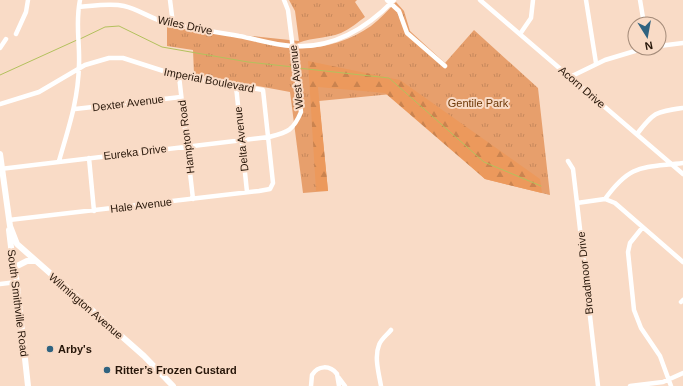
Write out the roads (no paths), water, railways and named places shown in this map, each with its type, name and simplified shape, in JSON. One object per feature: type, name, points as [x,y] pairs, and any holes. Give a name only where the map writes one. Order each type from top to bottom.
[{"type":"main road","points":[[0,154],[9,220]]},
{"type":"main road","name":"Wilmington Avenue","points":[[9,220],[12,233],[17,244],[144,356],[174,386]]},
{"type":"main road","name":"South Smithville Road","points":[[9,220],[9,238],[17,282],[28,386]]},
{"type":"main road","points":[[15,267],[27,261],[35,261]]},
{"type":"street","points":[[16,34],[26,12],[28,0]]},
{"type":"street","points":[[59,161],[75,109],[79,68],[76,34],[80,0]]},
{"type":"street","points":[[170,0],[173,24]]},
{"type":"street","name":"West Avenue","points":[[269,137],[286,133],[295,125],[301,112],[288,10],[284,0]]},
{"type":"street","name":"Acorn Drive","points":[[480,0],[683,174]]},
{"type":"street","points":[[520,34],[531,18],[533,0]]},
{"type":"street","points":[[586,0],[596,63]]},
{"type":"street","points":[[640,0],[643,16]]},
{"type":"street","points":[[390,1],[400,11],[403,17],[404,28],[407,33],[445,66]]},
{"type":"street","name":"Wiles Drive","points":[[79,7],[123,6],[173,24],[293,46],[321,45],[342,38],[363,27],[390,1]]},
{"type":"street","points":[[0,48],[6,39]]},
{"type":"street","points":[[667,45],[683,43]]},
{"type":"street","points":[[570,77],[596,63],[627,54]]},
{"type":"street","name":"Imperial Boulevard","points":[[0,104],[40,92],[79,68],[102,59],[116,58],[130,60],[179,76],[263,90],[269,137]]},
{"type":"street","name":"Hampton Road","points":[[179,76],[193,199]]},
{"type":"street","name":"Delta Avenue","points":[[236,86],[247,192]]},
{"type":"street","name":"Dexter Avenue","points":[[75,109],[181,97]]},
{"type":"street","points":[[636,134],[657,112],[683,108]]},
{"type":"street","name":"Eureka Drive","points":[[1,169],[269,137]]},
{"type":"street","name":"Hale Avenue","points":[[9,220],[193,199],[272,188],[273,183],[269,137]]},
{"type":"street","points":[[89,158],[94,211]]},
{"type":"street","name":"Broadmoor Drive","points":[[568,161],[573,169],[598,386]]},
{"type":"street","points":[[605,199],[623,177],[630,171],[683,163]]},
{"type":"street","points":[[577,203],[605,199],[615,203],[683,262]]},
{"type":"street","points":[[642,228],[630,242],[628,252],[634,310],[641,328],[660,356],[671,386]]},
{"type":"street","points":[[0,284],[17,282]]},
{"type":"street","points":[[381,386],[377,363],[378,348],[382,340],[391,330]]},
{"type":"street","points":[[308,386],[314,372],[323,367],[334,370],[345,386]]},
{"type":"street","points":[[630,386],[669,380],[683,373]]},
{"type":"street","points":[[339,377],[339,386]]},
{"type":"street","points":[[310,380],[311,386]]},
{"type":"waterway","points":[[80,39],[105,27],[119,26],[162,47],[248,62],[293,67]]},
{"type":"waterway","points":[[0,75],[77,40]]},
{"type":"waterway","points":[[298,68],[389,78],[484,162],[541,186]]},
{"type":"place","name":"Arby's","points":[[50,349]]},
{"type":"place","name":"Ritter’s Frozen Custard","points":[[107,370]]},
{"type":"park label","name":"Gentile Park","points":[[478,103]]}]
